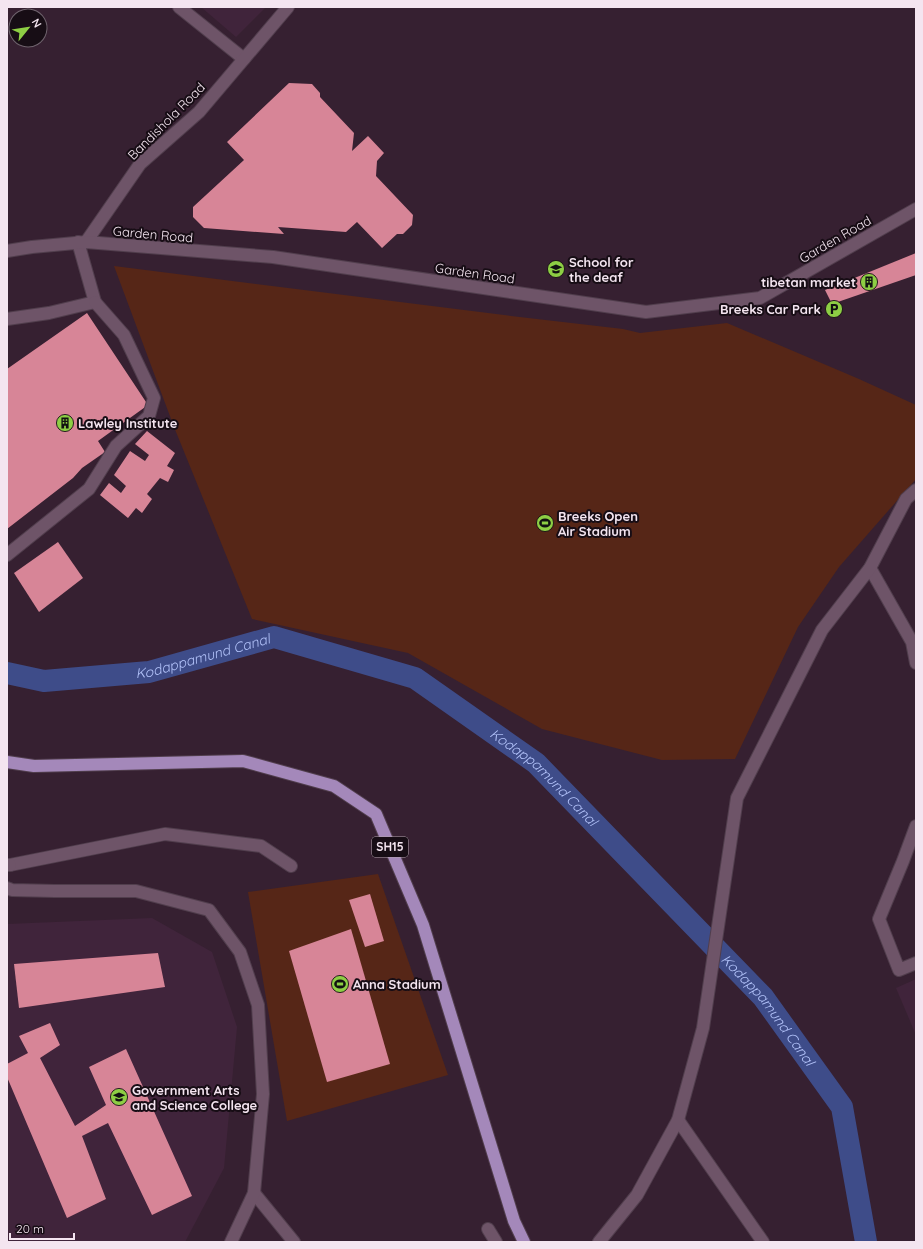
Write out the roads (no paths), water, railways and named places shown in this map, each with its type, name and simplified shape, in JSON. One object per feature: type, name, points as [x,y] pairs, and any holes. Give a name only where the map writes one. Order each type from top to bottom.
[{"type":"main road","name":"SH15","points":[[7,762],[34,766],[243,761],[334,786],[376,814],[423,925],[514,1220],[524,1242]]},
{"type":"street","points":[[179,7],[244,59]]},
{"type":"street","name":"Bandishola Road","points":[[82,242],[140,164],[199,112],[288,7]]},
{"type":"street","name":"Garden Road","points":[[7,251],[82,242],[273,257],[646,312],[760,298],[916,209]]},
{"type":"street","points":[[7,555],[89,489],[116,446],[149,416],[154,398],[124,336],[95,302],[82,242]]},
{"type":"street","points":[[7,318],[49,313],[95,302]]},
{"type":"street","points":[[598,1242],[637,1195],[678,1120],[703,1028],[737,798],[822,630],[870,568],[906,499],[916,490]]},
{"type":"street","points":[[870,568],[912,642],[916,663]]},
{"type":"street","points":[[916,826],[879,919],[899,970],[916,963]]},
{"type":"street","points":[[8,865],[165,834],[261,846],[291,866]]},
{"type":"street","points":[[7,888],[12,890],[136,891],[209,910],[240,952],[258,1005],[263,1094],[254,1193],[231,1242]]},
{"type":"street","points":[[678,1120],[763,1242]]},
{"type":"street","points":[[254,1193],[294,1242]]},
{"type":"street","points":[[488,1229],[496,1242]]},
{"type":"waterway","name":"Kodappamund Canal","points":[[7,673],[44,681],[149,672],[274,637],[415,678],[536,763],[763,997],[842,1107],[866,1242]]},
{"type":"place","name":"School for the deaf","points":[[556,269]]},
{"type":"place","name":"tibetan market","points":[[869,282]]},
{"type":"place","name":"Breeks Car Park","points":[[834,309]]},
{"type":"place","name":"Lawley Institute","points":[[65,423]]},
{"type":"place","name":"Breeks Open Air Stadium","points":[[545,523]]},
{"type":"place","name":"Anna Stadium","points":[[340,984]]},
{"type":"place","name":"Government Arts and Science College","points":[[119,1097]]}]
